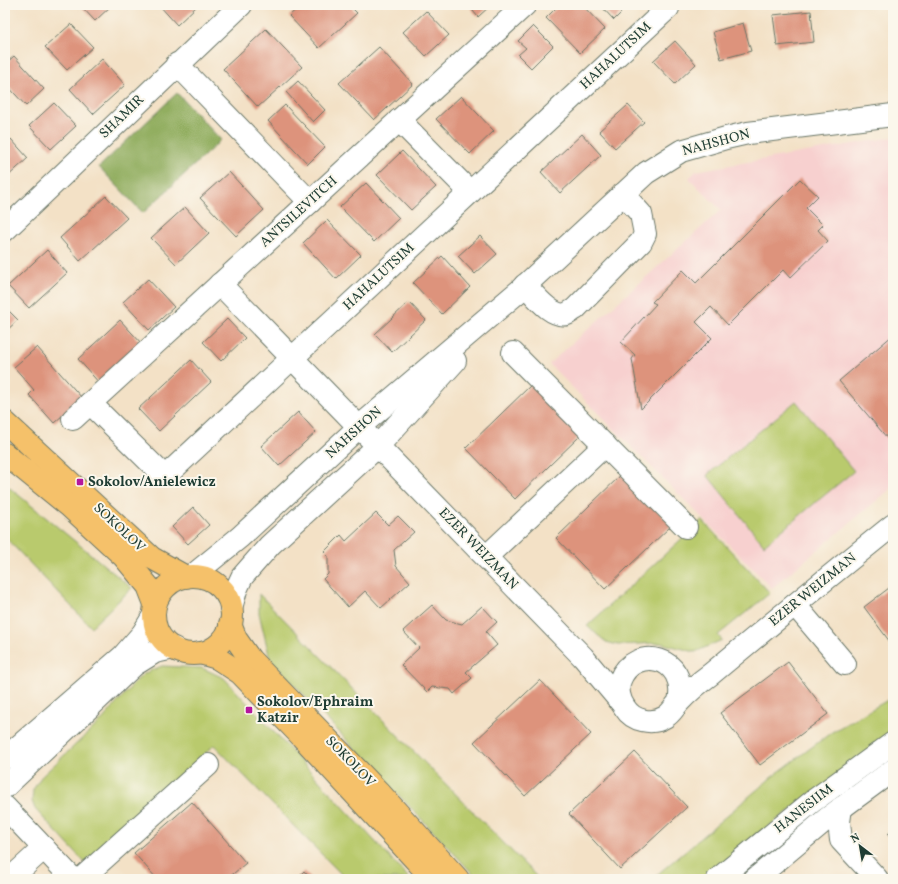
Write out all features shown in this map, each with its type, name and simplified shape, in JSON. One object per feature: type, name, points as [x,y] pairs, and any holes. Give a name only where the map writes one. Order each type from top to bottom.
[{"type":"main road","name":"SOKOLOV","points":[[5,422],[152,558],[189,576]]},
{"type":"main road","name":"SOKOLOV","points":[[5,454],[69,506],[124,557],[148,586],[155,610]]},
{"type":"main road","points":[[189,576],[202,577],[221,587],[229,601],[231,616],[221,642],[211,649],[200,653],[188,653],[174,648],[160,636],[156,626],[155,610],[161,593],[170,583],[189,576]]},
{"type":"main road","name":"SOKOLOV","points":[[231,616],[242,650],[379,792],[458,879]]},
{"type":"main road","name":"SOKOLOV","points":[[200,653],[217,658],[240,673],[307,742],[433,879]]},
{"type":"street","name":"SHAMIR","points":[[5,230],[177,64],[241,5]]},
{"type":"street","name":"ANTSILEVITCH","points":[[74,419],[525,5]]},
{"type":"street","name":"HAHALUTSIM","points":[[90,403],[160,473],[170,472],[668,8]]},
{"type":"street","points":[[177,64],[310,202]]},
{"type":"street","name":"NAHSHON","points":[[189,576],[240,537],[359,427],[522,288],[646,173],[664,160],[681,151],[704,143],[748,134],[893,115]]},
{"type":"street","points":[[399,120],[470,192]]},
{"type":"street","points":[[522,288],[557,314],[566,314],[575,309],[641,242],[645,234],[641,214],[623,194]]},
{"type":"street","name":"EZER WEIZMAN","points":[[220,284],[578,652],[601,676],[620,701]]},
{"type":"street","name":"NAHSHON","points":[[231,616],[236,590],[242,577],[270,545],[378,446],[522,288]]},
{"type":"street","points":[[513,353],[686,527]]},
{"type":"street","points":[[486,557],[605,445]]},
{"type":"street","name":"EZER WEIZMAN","points":[[679,702],[733,655],[893,524]]},
{"type":"street","points":[[795,605],[845,664]]},
{"type":"street","points":[[5,758],[122,656],[143,632],[155,610]]},
{"type":"street","points":[[5,787],[134,665],[155,652],[174,648]]},
{"type":"street","name":"EZER WEIZMAN","points":[[578,652],[606,665],[631,665]]},
{"type":"street","name":"EZER WEIZMAN","points":[[672,669],[704,669],[733,655]]},
{"type":"street","points":[[650,659],[660,660],[672,669],[680,681],[681,692],[679,702],[673,711],[664,718],[654,721],[644,721],[634,717],[626,710],[620,701],[618,690],[620,680],[624,672],[631,665],[640,660],[650,659]]},
{"type":"street","name":"HANESIIM","points":[[718,879],[813,801],[893,744]]},
{"type":"street","points":[[81,879],[208,765]]},
{"type":"street","name":"HANESIIM","points":[[755,879],[841,808],[893,770]]},
{"type":"street","points":[[5,808],[73,879]]},
{"type":"street","points":[[841,808],[839,822],[841,840],[877,879]]},
{"type":"street","points":[[805,837],[815,835],[841,840]]},
{"type":"street","points":[[10,879],[44,848]]},
{"type":"shaded area","points":[[893,137],[893,487],[772,588],[549,364],[721,210],[689,178],[696,171]]},
{"type":"green space","points":[[177,93],[221,140],[143,213],[99,167]]},
{"type":"green space","points":[[796,401],[854,471],[764,545],[707,475]]},
{"type":"green space","points":[[5,484],[132,588],[91,627],[5,537]]},
{"type":"green space","points":[[702,520],[770,593],[718,635],[722,640],[695,652],[660,643],[618,645],[606,642],[587,626]]},
{"type":"green space","points":[[259,594],[539,879],[478,879],[270,659],[259,613]]},
{"type":"green space","points":[[162,666],[202,668],[224,678],[408,877],[406,879],[346,879],[214,745],[88,866],[35,809],[32,801],[33,790],[41,777],[102,720],[136,681],[145,673]]},
{"type":"green space","points":[[893,697],[893,735],[778,819],[705,879],[652,879],[772,777],[832,732]]},
{"type":"building","points":[[80,5],[112,5],[95,21]]},
{"type":"building","points":[[159,5],[198,5],[177,25]]},
{"type":"building","points":[[301,5],[349,5],[357,13],[319,48],[289,16]]},
{"type":"building","points":[[468,5],[491,5],[478,17]]},
{"type":"building","points":[[559,5],[582,5],[605,29],[580,53],[546,18]]},
{"type":"building","points":[[600,5],[629,5],[614,20]]},
{"type":"building","points":[[426,11],[449,35],[426,56],[403,32]]},
{"type":"building","points":[[811,11],[814,42],[777,46],[773,15]]},
{"type":"building","points":[[743,23],[751,51],[721,59],[713,32]]},
{"type":"building","points":[[71,24],[93,47],[67,70],[45,47]]},
{"type":"building","points":[[533,26],[553,46],[531,68],[518,55],[526,48],[518,41]]},
{"type":"building","points":[[266,29],[302,67],[258,107],[223,69]]},
{"type":"building","points":[[675,41],[696,64],[675,84],[653,61]]},
{"type":"building","points":[[379,47],[413,84],[374,120],[339,83]]},
{"type":"building","points":[[14,56],[44,89],[26,106],[5,83],[5,64]]},
{"type":"building","points":[[102,59],[125,85],[93,114],[70,89]]},
{"type":"building","points":[[298,81],[325,110],[313,122],[286,92]]},
{"type":"building","points":[[461,96],[494,131],[470,154],[436,119]]},
{"type":"building","points":[[54,103],[76,126],[51,149],[29,126]]},
{"type":"building","points":[[285,105],[325,147],[308,164],[268,121]]},
{"type":"building","points":[[628,105],[644,122],[615,148],[599,131]]},
{"type":"building","points":[[582,134],[601,155],[560,193],[541,172]]},
{"type":"building","points":[[11,139],[28,158],[5,179],[5,144]]},
{"type":"building","points":[[402,151],[436,187],[411,210],[377,175]]},
{"type":"building","points":[[229,172],[264,210],[236,236],[200,198]]},
{"type":"building","points":[[800,179],[818,196],[806,208],[823,225],[818,230],[828,241],[790,278],[783,270],[728,325],[711,307],[696,322],[712,338],[641,409],[632,359],[635,355],[621,342],[656,304],[652,302],[683,270],[696,283]]},
{"type":"building","points":[[366,183],[399,218],[374,242],[340,207]]},
{"type":"building","points":[[106,196],[127,218],[80,261],[60,238]]},
{"type":"building","points":[[185,207],[209,233],[176,264],[151,238]]},
{"type":"building","points":[[327,220],[361,255],[336,279],[303,243]]},
{"type":"building","points":[[480,236],[497,254],[475,274],[458,256]]},
{"type":"building","points":[[47,250],[67,273],[29,308],[8,286]]},
{"type":"building","points":[[442,256],[470,287],[442,314],[413,283]]},
{"type":"building","points":[[148,279],[174,307],[149,330],[123,302]]},
{"type":"building","points":[[409,302],[426,320],[392,352],[375,334]]},
{"type":"building","points":[[5,307],[18,320],[5,332]]},
{"type":"building","points":[[227,319],[245,338],[221,361],[203,342]]},
{"type":"building","points":[[120,320],[143,345],[100,384],[78,359]]},
{"type":"building","points":[[893,335],[893,445],[839,381]]},
{"type":"building","points":[[37,347],[82,398],[54,423],[29,395],[34,390],[14,367]]},
{"type":"building","points":[[191,360],[211,382],[159,431],[138,409]]},
{"type":"building","points":[[532,384],[581,435],[515,499],[466,448]]},
{"type":"building","points":[[298,412],[316,432],[279,466],[261,446]]},
{"type":"building","points":[[622,474],[672,525],[605,589],[556,538]]},
{"type":"building","points":[[193,507],[209,525],[188,544],[172,527]]},
{"type":"building","points":[[376,513],[388,525],[398,516],[414,532],[394,550],[396,566],[410,582],[381,608],[365,591],[348,607],[323,579],[328,574],[328,556],[324,552],[341,535],[346,541]]},
{"type":"building","points":[[893,585],[893,646],[864,607]]},
{"type":"building","points":[[432,605],[446,620],[462,624],[482,606],[497,622],[486,632],[497,645],[466,672],[472,678],[454,694],[450,689],[432,687],[427,692],[401,665],[419,648],[403,631]]},
{"type":"building","points":[[788,662],[828,714],[760,765],[720,713]]},
{"type":"building","points":[[540,680],[591,734],[525,796],[474,742]]},
{"type":"building","points":[[635,752],[687,807],[620,869],[569,814]]},
{"type":"building","points":[[192,802],[246,863],[227,879],[157,879],[134,853]]},
{"type":"building","points":[[893,829],[893,840],[888,834]]},
{"type":"building","points":[[304,871],[311,879],[296,879]]},
{"type":"place","name":"Sokolov/Anielewicz","points":[[80,482]]},
{"type":"place","name":"Sokolov/Ephraim Katzir","points":[[249,710]]}]
